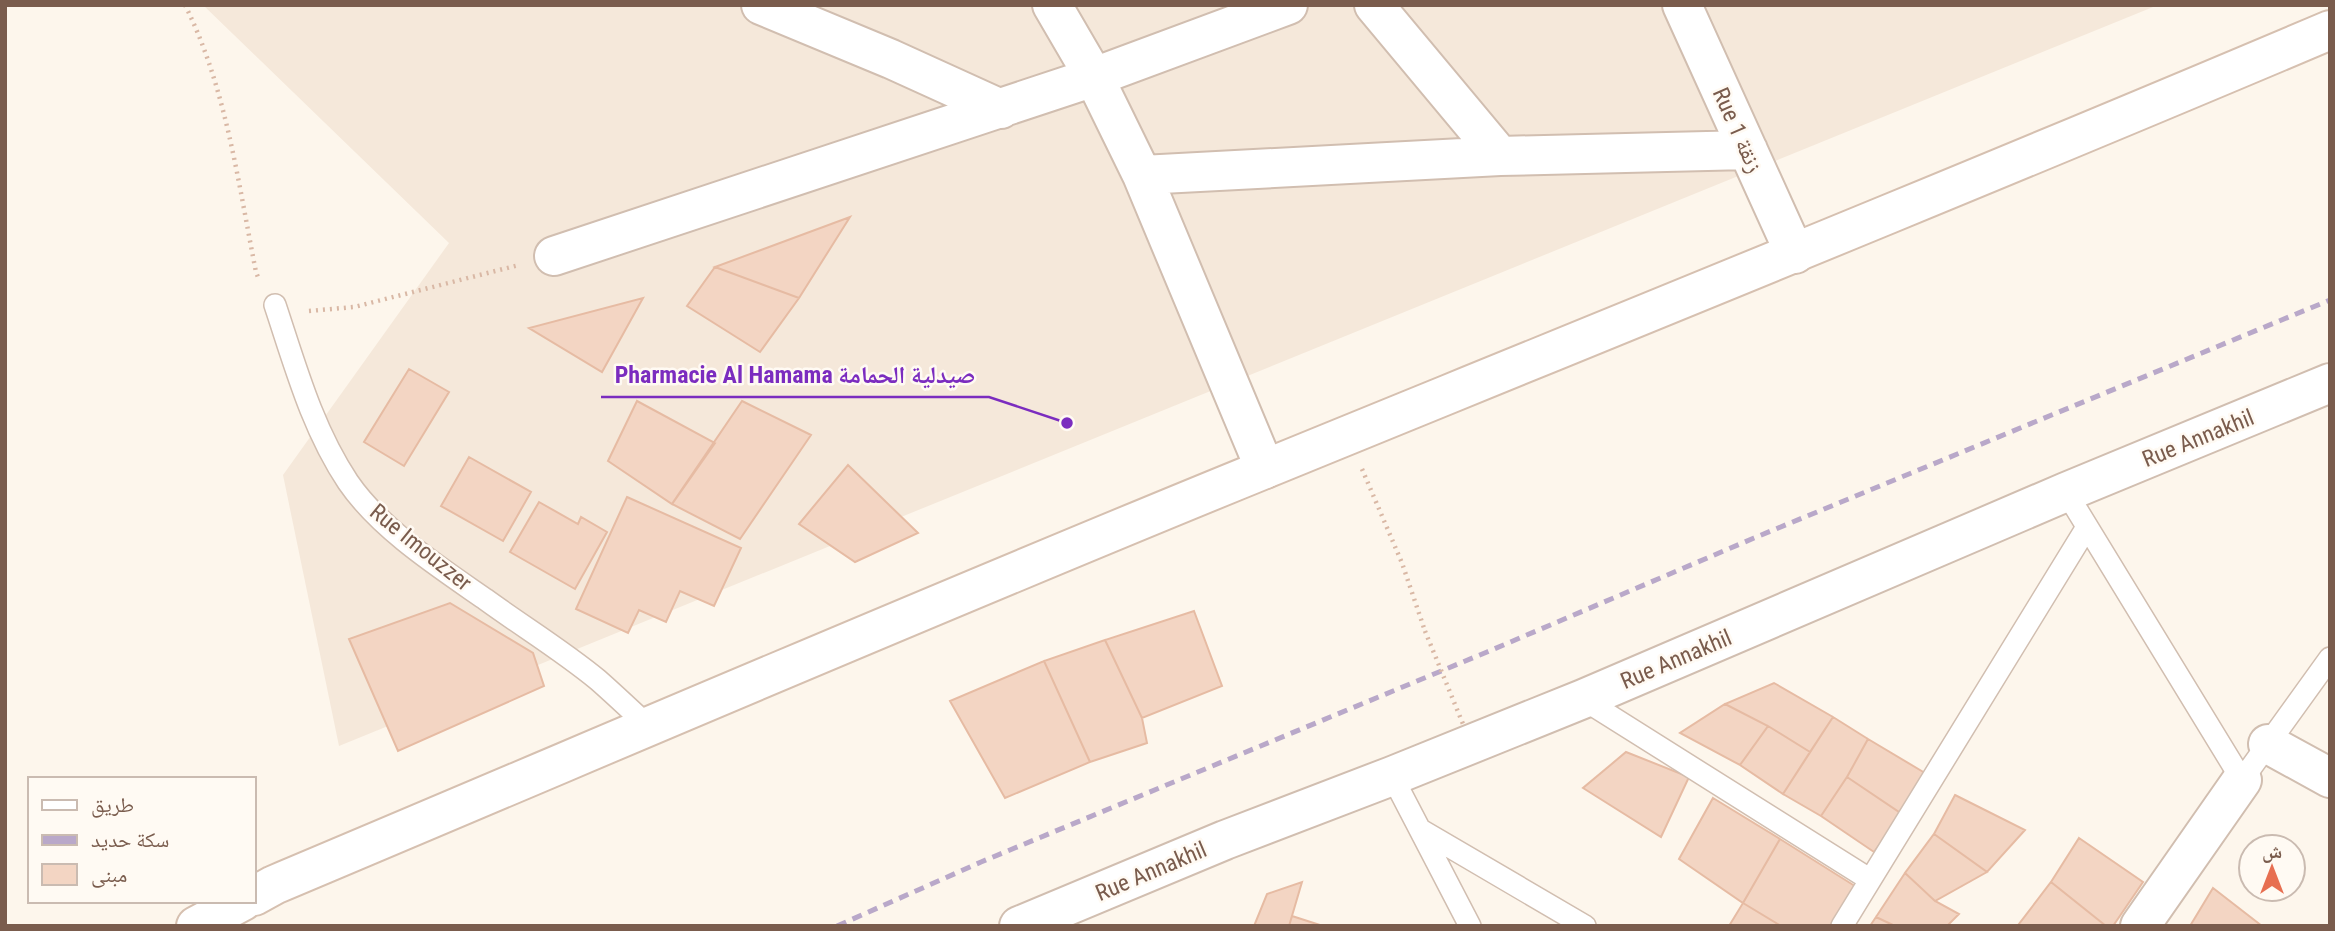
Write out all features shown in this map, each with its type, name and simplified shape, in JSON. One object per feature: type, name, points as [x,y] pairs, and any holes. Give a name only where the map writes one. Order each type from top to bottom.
[{"type":"street","points":[[761,5],[891,59],[1001,109]]},
{"type":"street","points":[[1052,5],[1094,77],[1142,175],[1265,469]]},
{"type":"street","points":[[554,256],[1001,109],[1288,5]]},
{"type":"street","points":[[1374,5],[1500,156]]},
{"type":"street","name":"Rue 1 زنقة","points":[[1682,5],[1795,254]]},
{"type":"street","points":[[256,895],[274,885],[1265,469],[2019,162],[2330,30]]},
{"type":"street","points":[[1142,175],[1500,156],[1748,150]]},
{"type":"street","name":"Rue Annakhil","points":[[1019,926],[1225,840],[1583,699],[2066,492],[2330,383]]},
{"type":"street","points":[[2268,744],[2330,778]]},
{"type":"street","points":[[2140,926],[2242,780]]},
{"type":"street","points":[[196,926],[239,903]]},
{"type":"lane","name":"Rue Imouzzer","points":[[275,305],[311,410],[330,454],[350,485],[366,503],[431,559],[596,679],[649,727]]},
{"type":"lane","points":[[2066,492],[2242,780],[2330,658]]},
{"type":"lane","points":[[1842,926],[2087,527]]},
{"type":"lane","points":[[1583,699],[1869,879]]},
{"type":"lane","points":[[1392,776],[1470,926]]},
{"type":"lane","points":[[1421,830],[1585,926]]},
{"type":"path","points":[[185,5],[200,36],[224,116],[256,272],[275,305],[292,311],[354,307],[554,256]]},
{"type":"path","points":[[1349,436],[1402,563],[1425,631],[1463,723]]},
{"type":"shaded area","points":[[203,5],[2158,5],[339,746],[283,475],[449,243]]},
{"type":"building","points":[[850,217],[799,298],[715,267]]},
{"type":"building","points":[[715,267],[799,298],[760,352],[687,306]]},
{"type":"building","points":[[643,298],[602,372],[529,328]]},
{"type":"building","points":[[409,369],[449,392],[404,466],[364,442]]},
{"type":"building","points":[[637,401],[715,443],[672,504],[608,461]]},
{"type":"building","points":[[742,401],[811,435],[740,539],[672,504]]},
{"type":"building","points":[[469,457],[531,492],[503,541],[441,506]]},
{"type":"building","points":[[848,465],[918,533],[855,562],[799,524]]},
{"type":"building","points":[[627,497],[741,548],[714,606],[680,591],[666,622],[639,610],[628,633],[576,609]]},
{"type":"building","points":[[539,502],[578,524],[581,517],[607,532],[575,589],[510,552]]},
{"type":"building","points":[[450,603],[533,653],[544,686],[398,751],[349,639]]},
{"type":"building","points":[[1194,611],[1222,686],[1142,718],[1105,640]]},
{"type":"building","points":[[1105,640],[1142,718],[1147,743],[1090,762],[1044,661]]},
{"type":"building","points":[[1044,661],[1090,762],[1005,798],[950,701]]},
{"type":"building","points":[[1774,683],[1833,717],[1810,752],[1725,704]]},
{"type":"building","points":[[1725,704],[1768,726],[1740,765],[1680,733]]},
{"type":"building","points":[[1833,717],[1868,739],[1821,816],[1783,794]]},
{"type":"building","points":[[1768,726],[1810,752],[1783,794],[1740,765]]},
{"type":"building","points":[[1868,739],[1925,773],[1902,814],[1847,777]]},
{"type":"building","points":[[1626,752],[1689,777],[1661,837],[1583,788]]},
{"type":"building","points":[[1847,777],[1902,814],[1874,852],[1821,816]]},
{"type":"building","points":[[1955,795],[2025,830],[1987,872],[1934,834]]},
{"type":"building","points":[[1713,798],[1780,839],[1743,903],[1679,859]]},
{"type":"building","points":[[1934,834],[1987,872],[1935,901],[1905,873]]},
{"type":"building","points":[[2079,838],[2143,882],[2113,926],[2106,926],[2051,882]]},
{"type":"building","points":[[1780,839],[1858,888],[1834,926],[1781,926],[1743,903]]},
{"type":"building","points":[[1905,873],[1935,901],[1959,914],[1947,926],[1895,926],[1876,917]]},
{"type":"building","points":[[1302,882],[1289,926],[1254,926],[1267,894]]},
{"type":"building","points":[[2051,882],[2106,926],[2021,926],[2019,924]]},
{"type":"building","points":[[2213,888],[2262,926],[2190,926]]},
{"type":"building","points":[[1743,903],[1781,926],[1729,926]]},
{"type":"building","points":[[1292,916],[1323,926],[1289,926]]},
{"type":"building","points":[[1876,917],[1895,926],[1870,926]]},
{"type":"railway","points":[[837,926],[981,862],[2330,300]]},
{"type":"place","name":"Pharmacie Al Hamama صيدلية الحمامة","points":[[1067,423]]}]
